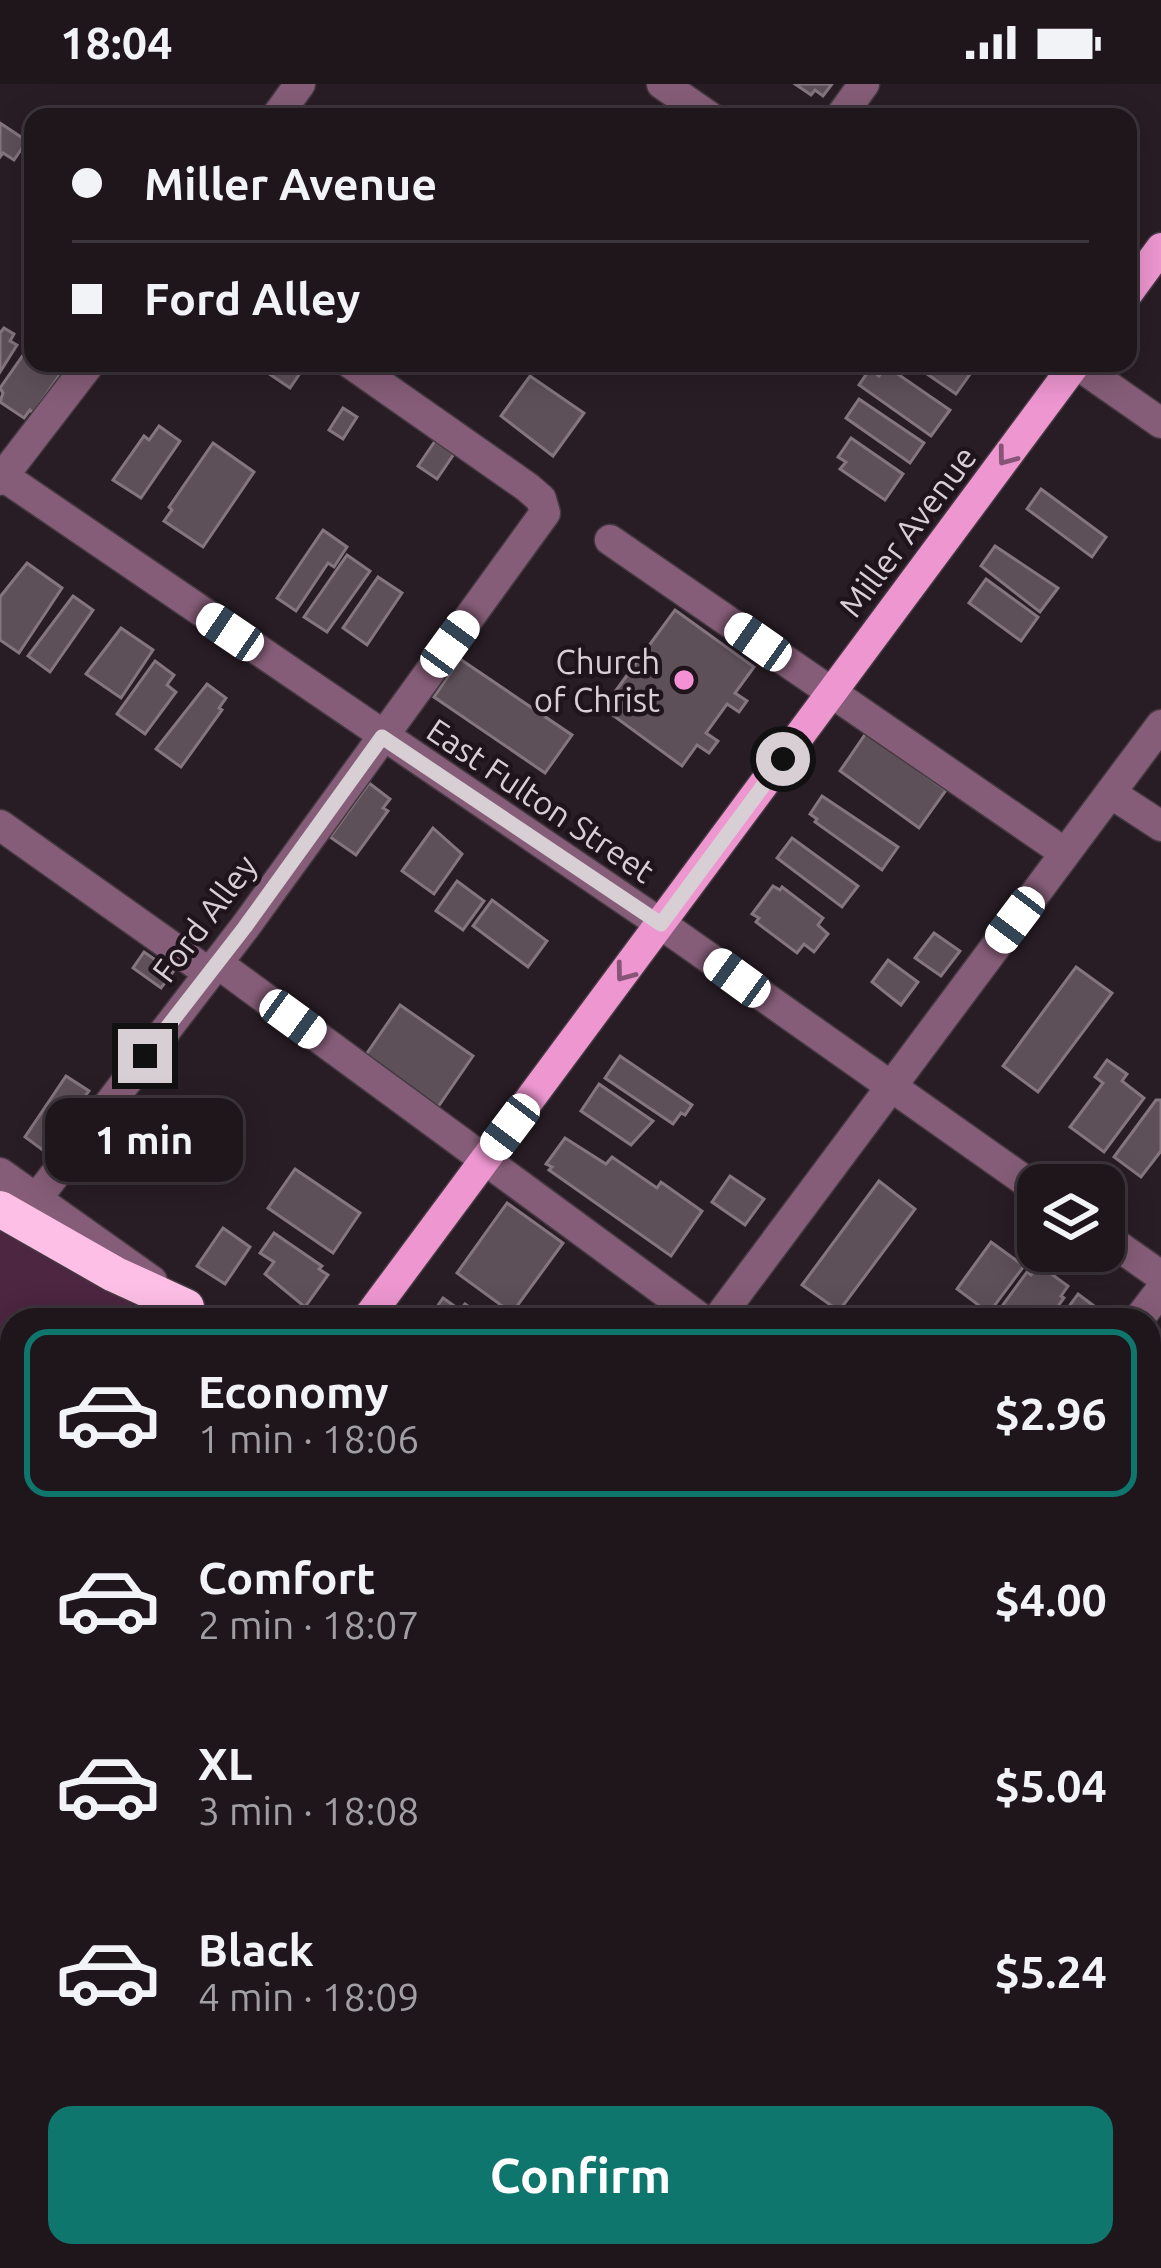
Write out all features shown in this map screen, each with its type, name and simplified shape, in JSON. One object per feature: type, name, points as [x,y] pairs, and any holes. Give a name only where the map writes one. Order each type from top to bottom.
[{"type":"highway","points":[[0,1209],[113,1274],[184,1308]]},
{"type":"main road","points":[[1137,281],[1161,248]]},
{"type":"main road","name":"Miller Avenue","points":[[375,1308],[1069,372]]},
{"type":"street","points":[[662,84],[697,108]]},
{"type":"street","points":[[1,477],[83,372]]},
{"type":"street","name":"Ford Alley","points":[[38,1198],[213,968],[545,513],[541,499],[527,487],[363,372]]},
{"type":"street","points":[[1089,372],[1161,423]]},
{"type":"street","name":"East Fulton Street","points":[[1,477],[661,924],[1017,1175]]},
{"type":"street","points":[[610,540],[1065,853]]},
{"type":"street","points":[[724,1308],[1161,725]]},
{"type":"street","points":[[1112,794],[1161,826]]},
{"type":"street","points":[[0,825],[700,1308]]},
{"type":"street","points":[[0,1172],[188,1308]]},
{"type":"street","points":[[1125,1251],[1161,1276]]},
{"type":"shaded area","points":[[0,1222],[139,1308],[0,1308]]},
{"type":"building","points":[[795,84],[832,84],[823,96],[815,90],[811,95]]},
{"type":"building","points":[[0,123],[24,139],[24,145],[14,160],[3,153],[0,157]]},
{"type":"building","points":[[4,328],[14,334],[10,341],[17,345],[0,372],[0,333]]},
{"type":"building","points":[[24,354],[24,372],[61,373],[33,413],[30,410],[24,418],[0,402],[0,388]]},
{"type":"building","points":[[269,372],[301,372],[290,388]]},
{"type":"building","points":[[868,372],[879,376],[895,372],[950,410],[931,436],[859,385]]},
{"type":"building","points":[[924,372],[972,372],[956,394]]},
{"type":"building","points":[[530,376],[584,413],[553,456],[501,416]]},
{"type":"building","points":[[859,399],[924,443],[910,463],[846,418]]},
{"type":"building","points":[[343,408],[357,417],[343,439],[329,430]]},
{"type":"building","points":[[159,426],[180,441],[141,498],[113,480],[144,436],[149,440]]},
{"type":"building","points":[[851,438],[903,474],[885,500],[840,469],[846,462],[838,457]]},
{"type":"building","points":[[435,441],[454,454],[437,479],[418,466]]},
{"type":"building","points":[[213,443],[254,472],[203,547],[164,521]]},
{"type":"building","points":[[1041,489],[1106,537],[1092,557],[1027,509]]},
{"type":"building","points":[[323,530],[347,547],[334,567],[328,563],[296,611],[277,598]]},
{"type":"building","points":[[995,546],[1058,588],[1040,612],[981,566]]},
{"type":"building","points":[[347,555],[370,571],[327,632],[304,617]]},
{"type":"building","points":[[27,563],[62,588],[19,653],[0,640],[0,597]]},
{"type":"building","points":[[378,577],[402,593],[367,645],[343,628]]},
{"type":"building","points":[[986,579],[1038,617],[1021,641],[969,603]]},
{"type":"building","points":[[73,596],[93,610],[50,672],[28,656]]},
{"type":"building","name":"Church of Christ","points":[[675,610],[754,667],[735,693],[747,701],[739,712],[727,704],[706,733],[718,741],[709,753],[697,745],[682,766],[603,708]]},
{"type":"building","points":[[121,628],[153,650],[121,698],[86,674]]},
{"type":"building","points":[[460,659],[572,735],[545,773],[434,697]]},
{"type":"building","points":[[155,661],[174,675],[167,685],[176,692],[145,734],[117,714]]},
{"type":"building","points":[[207,684],[226,698],[181,767],[156,749]]},
{"type":"building","points":[[866,733],[946,790],[919,828],[840,771]]},
{"type":"building","points":[[369,783],[390,799],[383,808],[388,811],[356,855],[330,837]]},
{"type":"building","points":[[822,796],[898,847],[882,870],[815,822],[810,814]]},
{"type":"building","points":[[433,828],[462,854],[434,894],[402,871]]},
{"type":"building","points":[[792,838],[858,886],[842,907],[777,858]]},
{"type":"building","points":[[457,881],[484,901],[463,930],[436,911]]},
{"type":"building","points":[[773,886],[782,887],[823,918],[818,925],[828,934],[814,952],[804,944],[797,953],[756,922],[759,918],[752,914]]},
{"type":"building","points":[[492,900],[547,941],[528,967],[473,926]]},
{"type":"building","points":[[934,933],[960,951],[941,976],[915,958]]},
{"type":"building","points":[[144,952],[173,972],[161,988],[133,968]]},
{"type":"building","points":[[888,960],[918,982],[901,1005],[872,982]]},
{"type":"building","points":[[1076,967],[1112,993],[1038,1092],[1003,1066]]},
{"type":"building","points":[[400,1005],[473,1056],[438,1107],[365,1056]]},
{"type":"building","points":[[620,1056],[692,1105],[685,1115],[681,1113],[673,1124],[605,1078]]},
{"type":"building","points":[[1107,1060],[1127,1074],[1122,1081],[1144,1098],[1104,1152],[1070,1127],[1103,1083],[1095,1077]]},
{"type":"building","points":[[66,1076],[89,1091],[44,1151],[25,1137]]},
{"type":"building","points":[[599,1084],[653,1121],[631,1145],[581,1111]]},
{"type":"building","points":[[1156,1100],[1161,1100],[1161,1151],[1141,1177],[1114,1157]]},
{"type":"building","points":[[565,1138],[606,1164],[612,1157],[657,1188],[661,1182],[702,1211],[671,1256],[549,1170],[552,1167],[546,1164]]},
{"type":"building","points":[[295,1169],[360,1213],[333,1253],[268,1208]]},
{"type":"building","points":[[730,1176],[764,1199],[745,1225],[712,1202]]},
{"type":"building","points":[[879,1181],[915,1209],[841,1308],[802,1285]]},
{"type":"building","points":[[507,1203],[563,1243],[516,1308],[505,1308],[457,1273]]},
{"type":"building","points":[[223,1228],[250,1247],[225,1284],[197,1266]]},
{"type":"building","points":[[274,1233],[328,1275],[305,1307],[265,1274],[274,1262],[260,1253]]},
{"type":"building","points":[[991,1242],[1017,1261],[1020,1272],[993,1308],[982,1308],[957,1289]]},
{"type":"building","points":[[1027,1272],[1049,1272],[1068,1286],[1057,1308],[1001,1308]]},
{"type":"building","points":[[1078,1294],[1097,1308],[1068,1308]]},
{"type":"building","points":[[443,1298],[457,1308],[436,1308]]},
{"type":"place","name":"Church of Christ","points":[[684,680]]},
{"type":"route","points":[[145,1056],[382,737],[661,924],[783,759]]}]
